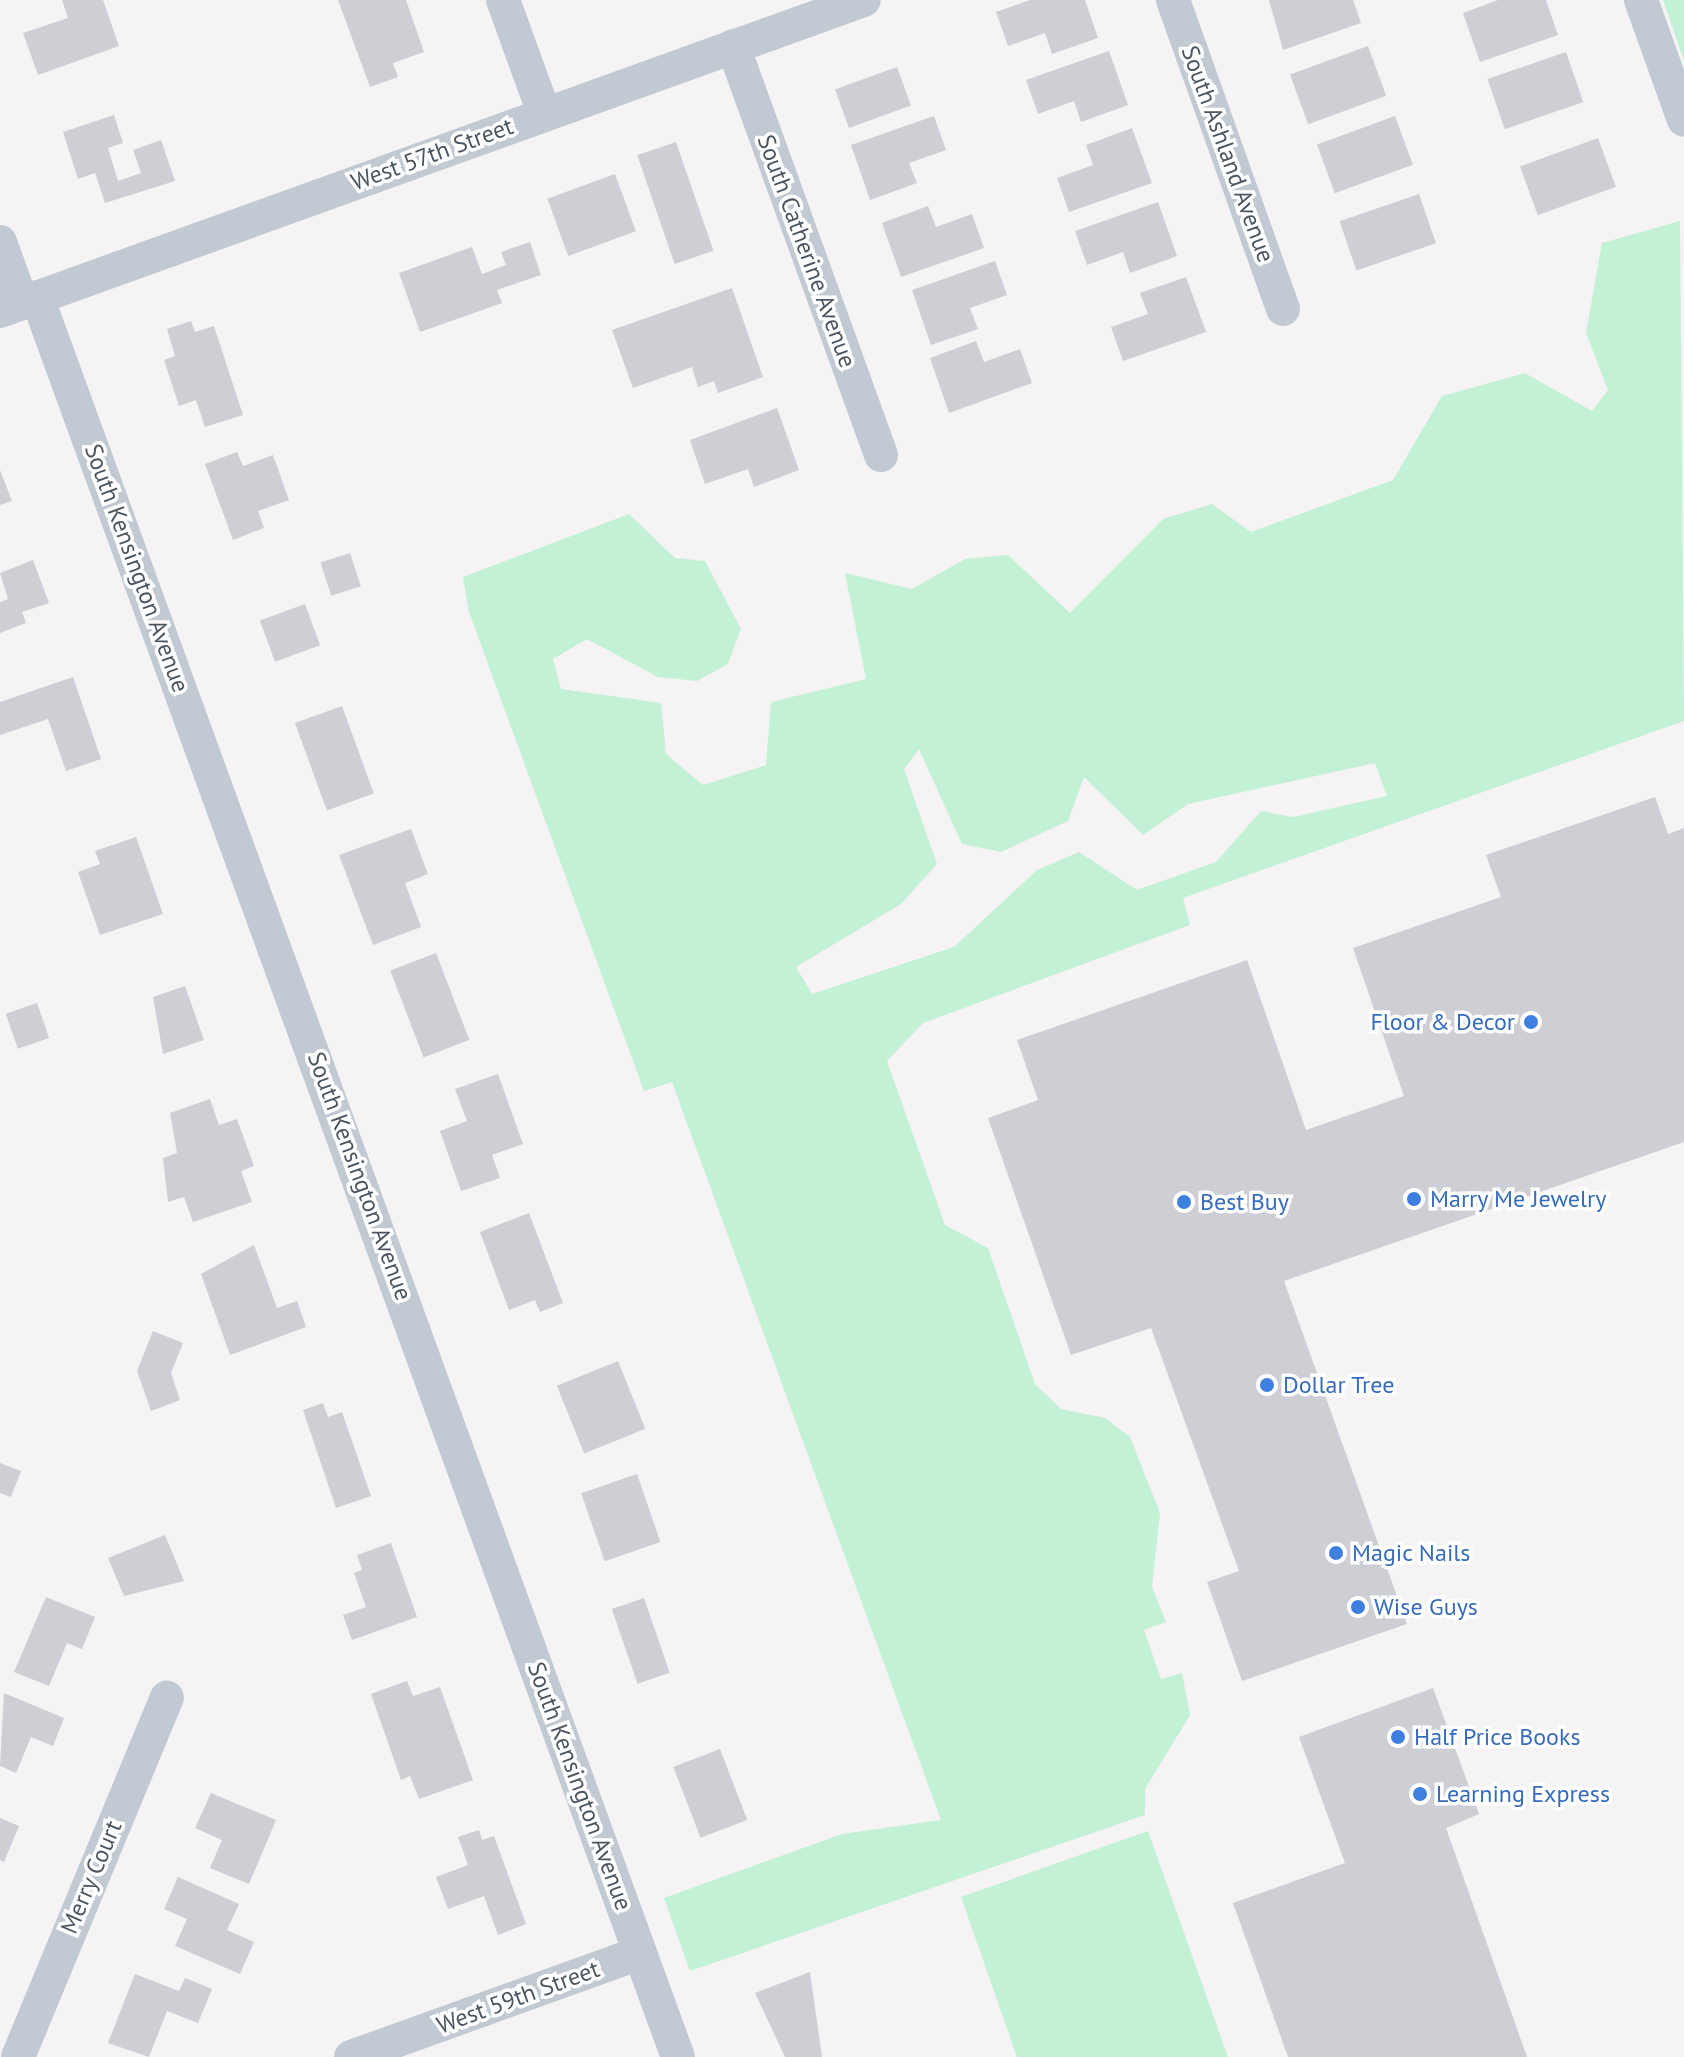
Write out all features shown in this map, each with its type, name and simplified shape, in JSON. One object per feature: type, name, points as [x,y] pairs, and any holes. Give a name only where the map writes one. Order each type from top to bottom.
[{"type":"street","points":[[503,0],[544,113]]},
{"type":"street","name":"West 57th Street","points":[[20,304],[864,0]]},
{"type":"street","name":"South Ashland Avenue","points":[[1173,0],[1283,309]]},
{"type":"street","points":[[1641,0],[1684,120]]},
{"type":"street","name":"South Catherine Avenue","points":[[733,46],[881,455]]},
{"type":"street","name":"South Kensington Avenue","points":[[0,242],[20,304],[678,2057]]},
{"type":"street","name":"Merry Court","points":[[18,2057],[167,1698]]},
{"type":"street","name":"West 59th Street","points":[[351,2057],[640,1953]]},
{"type":"green space","points":[[1663,0],[1684,0],[1684,61]]},
{"type":"green space","points":[[1680,221],[1684,721],[1183,898],[1190,925],[923,1023],[887,1061],[945,1225],[988,1248],[1035,1384],[1061,1409],[1105,1418],[1130,1437],[1160,1513],[1152,1587],[1166,1622],[1144,1630],[1161,1679],[1182,1673],[1190,1715],[1145,1789],[1145,1815],[690,1971],[664,1898],[842,1834],[941,1820],[672,1082],[644,1091],[469,612],[463,577],[629,514],[675,558],[705,561],[741,629],[728,664],[697,681],[658,677],[587,639],[553,659],[561,689],[661,703],[666,754],[703,785],[766,765],[771,702],[866,679],[845,573],[912,589],[965,559],[1008,555],[1070,613],[1163,519],[1212,504],[1251,532],[1393,480],[1442,396],[1525,373],[1592,411],[1608,390],[1586,333],[1602,243]],"holes":[[[919,749],[962,844],[1001,852],[1068,821],[1084,777],[1143,835],[1188,804],[1375,763],[1387,796],[1293,817],[1261,811],[1216,862],[1137,890],[1079,852],[1037,870],[954,947],[812,994],[796,967],[901,904],[937,864],[904,769]]]},
{"type":"green space","points":[[1148,1831],[1228,2057],[1017,2057],[961,1897]]},
{"type":"building","points":[[62,0],[103,0],[119,46],[38,75],[23,33],[68,18]]},
{"type":"building","points":[[338,0],[406,0],[424,52],[393,63],[398,77],[370,87]]},
{"type":"building","points":[[1030,0],[1085,0],[1098,38],[1052,54],[1045,33],[1008,46],[996,12]]},
{"type":"building","points":[[1269,0],[1353,0],[1361,23],[1283,50]]},
{"type":"building","points":[[1498,0],[1546,0],[1558,35],[1480,62],[1463,13]]},
{"type":"building","points":[[1368,46],[1386,96],[1308,124],[1290,74]]},
{"type":"building","points":[[1109,51],[1128,105],[1081,122],[1074,101],[1038,114],[1026,80]]},
{"type":"building","points":[[1566,52],[1583,102],[1505,129],[1488,79]]},
{"type":"building","points":[[897,67],[911,106],[849,128],[835,90]]},
{"type":"building","points":[[114,115],[123,143],[108,148],[118,181],[141,173],[133,150],[161,140],[175,181],[105,203],[95,173],[78,179],[63,132]]},
{"type":"building","points":[[934,116],[946,150],[909,163],[917,183],[870,200],[851,145]]},
{"type":"building","points":[[1395,116],[1413,165],[1335,193],[1317,144]]},
{"type":"building","points":[[1132,128],[1152,183],[1069,212],[1057,178],[1093,165],[1086,145]]},
{"type":"building","points":[[1598,138],[1616,187],[1538,215],[1520,166]]},
{"type":"building","points":[[676,142],[713,251],[675,264],[637,155]]},
{"type":"building","points":[[615,174],[636,231],[568,256],[547,199]]},
{"type":"building","points":[[1419,194],[1436,243],[1357,271],[1340,221]]},
{"type":"building","points":[[1158,202],[1177,256],[1130,273],[1123,252],[1087,265],[1075,231]]},
{"type":"building","points":[[928,206],[936,227],[972,214],[984,248],[901,277],[882,223]]},
{"type":"building","points":[[530,242],[541,275],[497,290],[502,303],[420,332],[399,273],[472,247],[482,274],[506,265],[501,252]]},
{"type":"building","points":[[995,261],[1007,295],[970,308],[978,329],[931,345],[912,290]]},
{"type":"building","points":[[1186,277],[1206,332],[1123,361],[1111,327],[1148,314],[1140,293]]},
{"type":"building","points":[[732,288],[763,377],[718,393],[714,381],[698,387],[692,367],[633,388],[612,330]]},
{"type":"building","points":[[191,321],[195,332],[214,326],[243,415],[205,427],[196,400],[179,406],[164,360],[175,356],[167,329]]},
{"type":"building","points":[[976,341],[984,362],[1020,349],[1032,383],[949,413],[930,358]]},
{"type":"building","points":[[777,408],[799,470],[754,487],[748,469],[705,484],[690,440]]},
{"type":"building","points":[[237,452],[243,466],[273,455],[289,500],[258,511],[264,528],[233,540],[205,464]]},
{"type":"building","points":[[0,470],[12,501],[0,505]]},
{"type":"building","points":[[350,553],[361,586],[331,596],[321,563]]},
{"type":"building","points":[[33,560],[49,603],[22,612],[26,623],[0,633],[0,602],[8,599],[0,573]]},
{"type":"building","points":[[305,604],[320,645],[275,662],[260,620]]},
{"type":"building","points":[[73,677],[101,759],[66,771],[48,719],[0,735],[0,702]]},
{"type":"building","points":[[342,706],[374,793],[327,810],[295,723]]},
{"type":"building","points":[[1655,797],[1668,834],[1684,828],[1684,1142],[1284,1281],[1407,1624],[1242,1681],[1207,1582],[1239,1571],[1151,1328],[1071,1355],[988,1118],[1038,1100],[1017,1040],[1247,960],[1306,1130],[1404,1096],[1353,948],[1501,897],[1486,855]]},
{"type":"building","points":[[411,829],[428,874],[405,883],[421,927],[373,945],[339,855]]},
{"type":"building","points":[[136,837],[163,914],[100,935],[78,872],[100,864],[95,851]]},
{"type":"building","points":[[436,953],[469,1040],[424,1057],[390,971]]},
{"type":"building","points":[[185,986],[204,1040],[163,1054],[153,997]]},
{"type":"building","points":[[37,1003],[49,1038],[18,1049],[6,1014]]},
{"type":"building","points":[[498,1074],[523,1144],[492,1155],[500,1178],[461,1191],[440,1131],[467,1121],[455,1089]]},
{"type":"building","points":[[210,1099],[219,1125],[237,1119],[254,1166],[241,1171],[252,1202],[193,1222],[184,1197],[168,1202],[163,1158],[177,1153],[170,1113]]},
{"type":"building","points":[[529,1213],[563,1303],[540,1312],[535,1300],[509,1310],[480,1232]]},
{"type":"building","points":[[254,1245],[277,1308],[297,1301],[306,1327],[230,1355],[201,1274]]},
{"type":"building","points":[[153,1331],[183,1343],[171,1373],[180,1400],[151,1411],[137,1371]]},
{"type":"building","points":[[618,1361],[645,1429],[584,1453],[557,1386]]},
{"type":"building","points":[[323,1403],[328,1417],[342,1412],[371,1496],[336,1508],[303,1410]]},
{"type":"building","points":[[0,1463],[21,1471],[11,1497],[0,1493]]},
{"type":"building","points":[[637,1474],[660,1542],[605,1561],[581,1493]]},
{"type":"building","points":[[165,1535],[184,1581],[124,1596],[108,1558]]},
{"type":"building","points":[[391,1543],[417,1617],[352,1640],[343,1615],[366,1607],[354,1573],[362,1570],[357,1555]]},
{"type":"building","points":[[46,1597],[95,1617],[82,1649],[67,1643],[49,1686],[14,1672]]},
{"type":"building","points":[[644,1598],[670,1673],[638,1684],[612,1609]]},
{"type":"building","points":[[407,1681],[413,1696],[440,1687],[473,1780],[419,1799],[410,1776],[401,1780],[371,1694]]},
{"type":"building","points":[[1433,1688],[1479,1814],[1446,1828],[1527,2057],[1288,2057],[1233,1903],[1345,1863],[1299,1737]]},
{"type":"building","points":[[4,1693],[64,1718],[53,1746],[31,1737],[16,1773],[0,1766]]},
{"type":"building","points":[[720,1749],[747,1820],[701,1838],[673,1767]]},
{"type":"building","points":[[211,1793],[276,1820],[249,1884],[210,1868],[222,1840],[195,1828]]},
{"type":"building","points":[[0,1818],[19,1826],[4,1862],[0,1860]]},
{"type":"building","points":[[479,1830],[482,1840],[494,1836],[526,1924],[498,1935],[484,1896],[448,1909],[436,1877],[468,1865],[458,1837]]},
{"type":"building","points":[[178,1877],[239,1904],[227,1930],[254,1942],[240,1974],[175,1946],[187,1919],[164,1909]]},
{"type":"building","points":[[810,1972],[822,2057],[785,2057],[755,1993]]},
{"type":"building","points":[[135,1974],[179,1991],[185,1978],[212,1989],[198,2023],[167,2011],[149,2057],[108,2043]]},
{"type":"place","name":"Floor & Decor","points":[[1531,1022]]},
{"type":"place","name":"Marry Me Jewelry","points":[[1414,1199]]},
{"type":"place","name":"Best Buy","points":[[1184,1202]]},
{"type":"place","name":"Dollar Tree","points":[[1267,1385]]},
{"type":"place","name":"Magic Nails","points":[[1336,1553]]},
{"type":"place","name":"Wise Guys","points":[[1358,1607]]},
{"type":"place","name":"Half Price Books","points":[[1398,1737]]},
{"type":"place","name":"Learning Express","points":[[1420,1794]]}]
